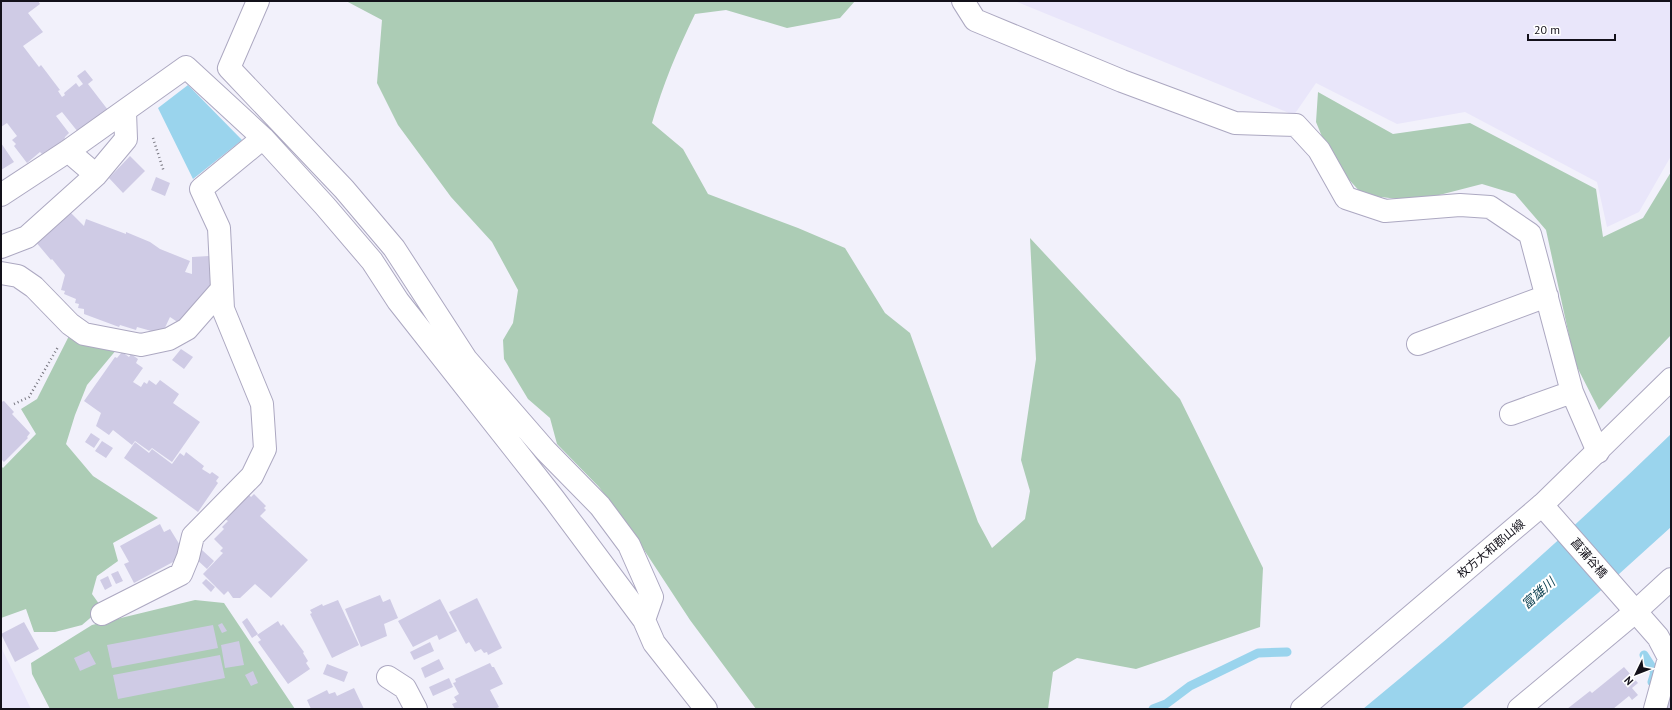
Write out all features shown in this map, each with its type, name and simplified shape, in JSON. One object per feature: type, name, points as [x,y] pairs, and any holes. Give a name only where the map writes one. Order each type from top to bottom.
[{"type":"street","points":[[258,1],[229,68],[344,189],[394,248],[466,359],[546,451],[600,506],[629,545],[652,597],[644,620]]},
{"type":"street","points":[[963,1],[975,20],[1122,81],[1235,123],[1296,125],[1319,150],[1346,198],[1385,211],[1460,205],[1490,207],[1530,234],[1572,392],[1598,452]]},
{"type":"street","points":[[1,195],[125,112],[186,67],[263,138],[326,206],[372,261],[398,301],[554,500],[644,620],[654,643],[706,709]]},
{"type":"street","points":[[1,248],[27,237],[96,175],[126,139],[125,112]]},
{"type":"street","points":[[102,614],[181,574],[188,557],[193,536],[252,476],[265,449],[262,404],[224,309],[219,228],[201,190],[263,138]]},
{"type":"street","points":[[68,151],[96,175]]},
{"type":"street","points":[[1,273],[18,276],[34,288],[70,324],[84,334],[119,342],[141,345],[169,339],[187,328],[222,289]]},
{"type":"street","points":[[1418,344],[1547,296]]},
{"type":"street","name":"枚方大和郡山線","points":[[1302,709],[1542,505],[1598,452],[1671,379]]},
{"type":"street","points":[[1511,414],[1572,392]]},
{"type":"street","name":"菖蒲谷橋","points":[[1542,505],[1658,637],[1670,658],[1655,709]]},
{"type":"street","points":[[1519,709],[1635,612],[1671,579]]},
{"type":"street","points":[[388,677],[405,688],[416,709]]},
{"type":"path","points":[[14,404],[29,397],[50,364],[70,324]]},
{"type":"shaded area","points":[[1015,1],[1671,1],[1671,156],[1639,212],[1607,227],[1597,182],[1465,112],[1397,124],[1316,83],[1294,115]]},
{"type":"shaded area","points":[[1,647],[31,709],[1,709]]},
{"type":"green space","points":[[346,1],[855,1],[840,18],[787,28],[726,10],[695,14],[671,68],[652,123],[683,149],[708,194],[798,228],[845,248],[885,313],[910,333],[978,522],[992,548],[1025,519],[1030,491],[1021,460],[1036,359],[1030,238],[1180,399],[1263,568],[1260,627],[1136,669],[1077,658],[1053,672],[1048,709],[756,709],[690,620],[629,527],[599,487],[557,444],[550,418],[528,399],[504,359],[503,340],[513,323],[518,290],[492,242],[451,197],[398,125],[377,83],[382,20]]},
{"type":"green space","points":[[1318,92],[1393,134],[1470,123],[1596,189],[1603,237],[1643,218],[1671,172],[1671,335],[1599,410],[1575,363],[1546,230],[1515,194],[1482,184],[1416,201],[1363,195],[1332,161],[1316,122]]},
{"type":"green space","points":[[71,332],[117,349],[87,385],[75,415],[66,444],[93,476],[158,518],[113,543],[118,561],[97,576],[92,594],[102,608],[82,625],[55,632],[34,632],[26,609],[1,618],[1,466],[3,468],[36,434],[21,409],[37,399]]},
{"type":"green space","points":[[195,600],[224,603],[295,709],[50,709],[32,674],[31,663],[92,625]]},
{"type":"water","points":[[188,85],[242,140],[193,179],[158,108]]},
{"type":"water","name":"富雄川","points":[[1671,434],[1671,527],[1598,593],[1461,709],[1363,709],[1520,575]]},
{"type":"building","points":[[1,1],[38,1],[40,4],[28,13],[43,32],[23,46],[39,67],[41,65],[60,90],[58,91],[62,97],[65,95],[64,93],[76,83],[79,87],[83,84],[77,76],[85,70],[93,80],[88,84],[108,110],[78,132],[62,112],[56,116],[69,133],[65,137],[64,141],[50,152],[48,150],[42,154],[40,152],[27,163],[14,146],[16,144],[12,140],[17,136],[7,123],[1,127]]},
{"type":"building","points":[[1,143],[14,162],[1,170]]},
{"type":"building","points":[[130,156],[145,171],[123,193],[109,178]]},
{"type":"building","points":[[156,177],[170,183],[165,196],[151,190]]},
{"type":"building","points":[[69,211],[84,226],[86,219],[126,234],[126,232],[150,242],[160,249],[190,261],[185,272],[192,274],[192,257],[209,256],[215,282],[182,325],[170,317],[162,334],[137,327],[136,330],[120,325],[119,327],[84,314],[84,309],[78,308],[79,304],[75,303],[76,299],[64,294],[65,291],[61,290],[65,275],[35,241]]},
{"type":"building","points":[[181,349],[193,357],[184,369],[172,360]]},
{"type":"building","points":[[122,352],[129,357],[131,354],[138,359],[136,363],[143,368],[133,382],[141,387],[144,382],[147,384],[149,380],[156,385],[160,380],[179,394],[173,403],[200,422],[172,462],[152,448],[149,451],[135,441],[132,445],[113,430],[109,435],[96,426],[101,413],[84,401],[115,357],[117,358]]},
{"type":"building","points":[[4,401],[14,412],[12,414],[30,433],[27,437],[28,438],[4,462],[1,459],[1,402]]},
{"type":"building","points":[[91,433],[100,439],[94,448],[85,442]]},
{"type":"building","points":[[102,441],[113,448],[106,458],[95,451]]},
{"type":"building","points":[[135,442],[149,453],[152,449],[172,464],[180,453],[184,456],[186,452],[204,466],[202,469],[210,474],[212,472],[219,477],[216,481],[218,483],[198,512],[124,458]]},
{"type":"building","points":[[254,494],[266,506],[264,508],[266,510],[260,516],[308,560],[271,598],[255,584],[240,598],[233,598],[228,591],[224,595],[203,574],[223,553],[220,551],[223,548],[214,539],[224,529],[222,527],[228,521],[225,519],[249,495],[251,497]]},
{"type":"building","points":[[160,524],[164,532],[170,529],[186,555],[134,583],[124,564],[129,562],[120,546]]},
{"type":"building","points":[[202,550],[214,561],[207,569],[195,558]]},
{"type":"building","points":[[118,571],[123,581],[116,584],[111,574]]},
{"type":"building","points":[[108,576],[112,586],[105,590],[100,580]]},
{"type":"building","points":[[206,579],[215,587],[211,592],[202,583]]},
{"type":"building","points":[[380,595],[383,602],[390,599],[398,618],[384,624],[387,636],[361,647],[345,609]]},
{"type":"building","points":[[477,598],[502,648],[488,655],[487,652],[484,653],[481,649],[475,652],[469,642],[466,644],[449,612]]},
{"type":"building","points":[[440,599],[457,631],[439,640],[437,635],[413,647],[398,621]]},
{"type":"building","points":[[338,600],[359,645],[332,658],[310,614],[312,613],[310,610],[322,604],[323,606]]},
{"type":"building","points":[[247,618],[258,634],[252,638],[242,622]]},
{"type":"building","points":[[278,621],[281,626],[283,624],[304,652],[303,653],[308,661],[306,663],[310,669],[288,684],[258,642],[261,640],[257,635]]},
{"type":"building","points":[[24,622],[39,649],[15,662],[1,634]]},
{"type":"building","points":[[222,623],[227,631],[222,633],[218,625]]},
{"type":"building","points":[[213,625],[218,648],[112,668],[107,645]]},
{"type":"building","points":[[239,641],[244,665],[225,668],[221,645]]},
{"type":"building","points":[[430,642],[434,651],[414,660],[410,652]]},
{"type":"building","points":[[89,651],[96,664],[80,671],[74,658]]},
{"type":"building","points":[[220,655],[225,678],[118,699],[113,675]]},
{"type":"building","points":[[439,659],[444,669],[425,678],[421,668]]},
{"type":"building","points":[[490,663],[492,667],[494,667],[503,684],[490,690],[499,707],[495,709],[455,709],[452,704],[457,702],[454,697],[459,694],[453,683],[456,682],[455,679]]},
{"type":"building","points":[[327,664],[348,672],[344,682],[323,674]]},
{"type":"building","points":[[1624,667],[1638,683],[1632,688],[1638,695],[1632,700],[1629,696],[1613,709],[1567,709],[1590,691],[1592,693]]},
{"type":"building","points":[[253,671],[258,683],[251,686],[245,675]]},
{"type":"building","points":[[449,678],[453,687],[433,696],[429,687]]},
{"type":"building","points":[[354,688],[364,709],[311,709],[307,700],[327,690],[329,694],[335,692],[337,696]]},
{"type":"building","points":[[1671,697],[1671,709],[1664,709],[1664,700]]},
{"type":"waterway","points":[[1153,709],[1166,704],[1190,686],[1258,653],[1287,652]]},
{"type":"waterway","points":[[1644,655],[1655,672],[1652,682]]}]
